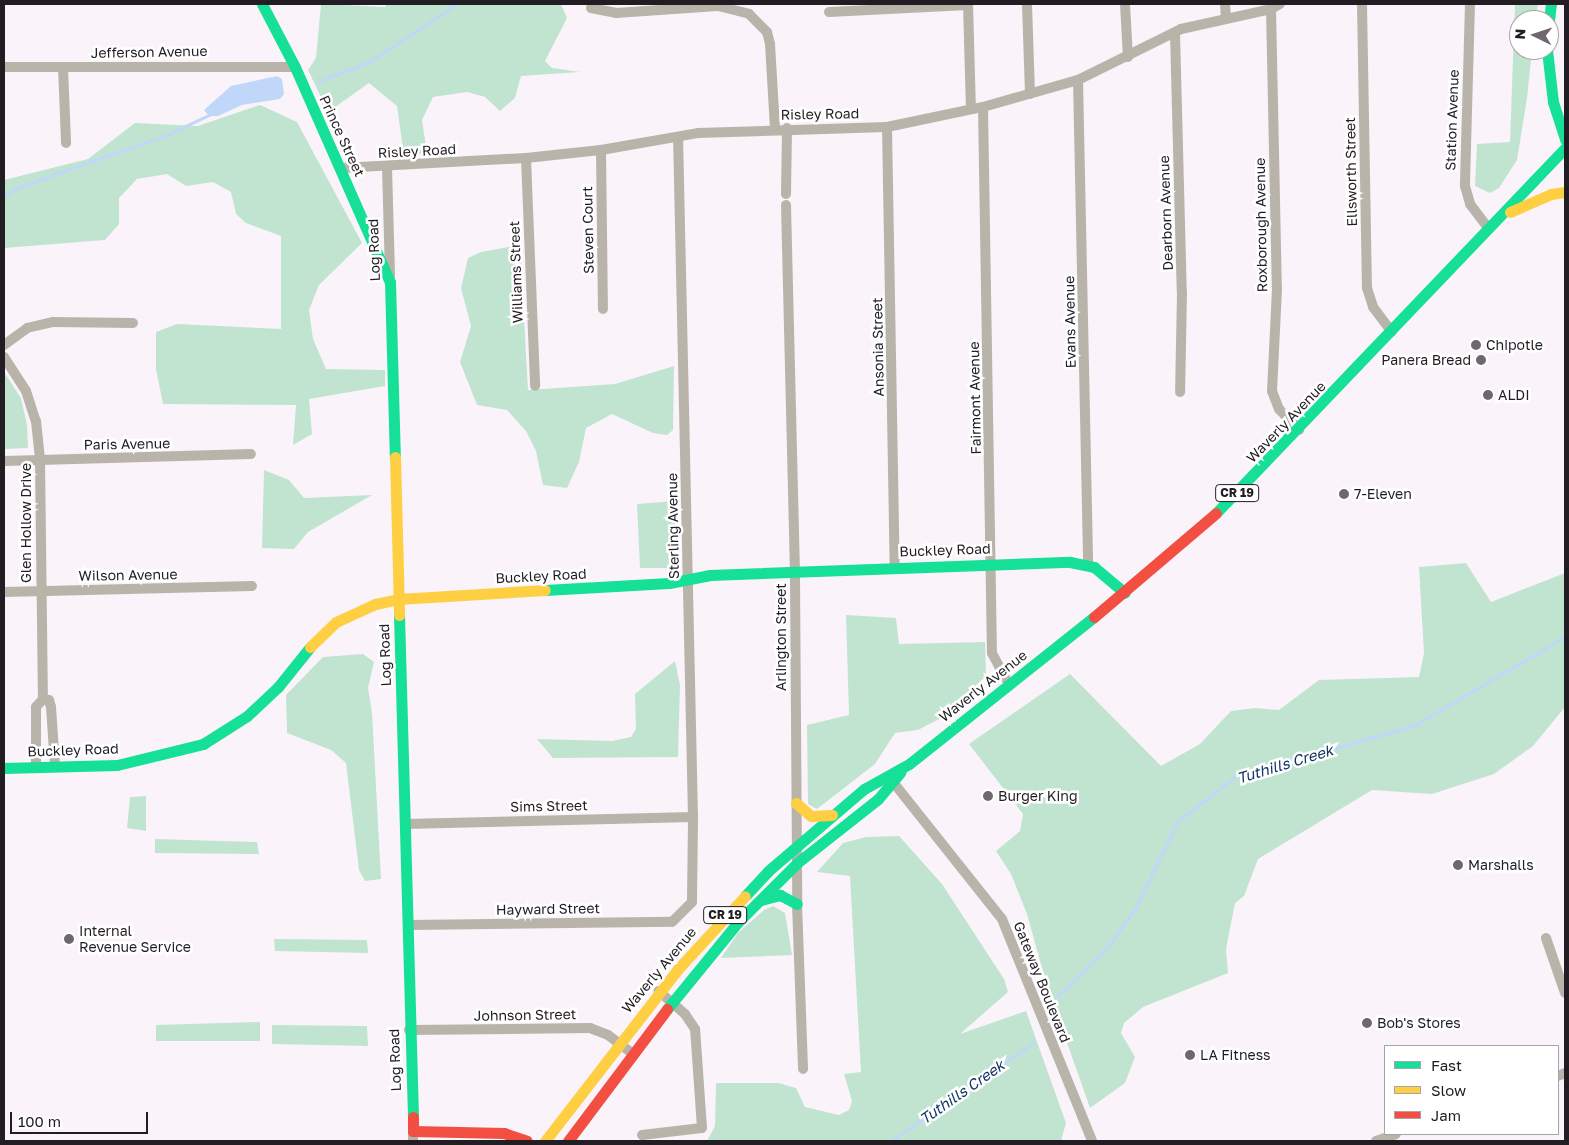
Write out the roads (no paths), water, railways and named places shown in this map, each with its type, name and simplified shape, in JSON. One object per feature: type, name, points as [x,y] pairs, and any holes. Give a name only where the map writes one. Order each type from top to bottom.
[{"type":"street","name":"Prince Street","points":[[262,4],[341,168],[390,282]]},
{"type":"street","points":[[1028,4],[1030,94]]},
{"type":"street","points":[[1125,4],[1128,57]]},
{"type":"street","points":[[1225,4],[1226,18]]},
{"type":"street","name":"Ellsworth Street","points":[[1362,4],[1367,288],[1372,307],[1392,332]]},
{"type":"street","name":"Station Avenue","points":[[1470,4],[1465,186],[1470,204],[1489,229]]},
{"type":"street","points":[[829,12],[968,5],[971,109]]},
{"type":"street","points":[[591,8],[616,13],[718,6],[749,14],[767,32],[770,44],[775,128]]},
{"type":"street","name":"Risley Road","points":[[341,168],[387,168],[526,158],[601,150],[678,137],[775,128],[887,127],[983,107],[1078,80],[1175,33],[1275,6]]},
{"type":"street","name":"Roxborough Avenue","points":[[1275,6],[1277,289],[1272,391],[1279,409],[1299,430]]},
{"type":"street","name":"Dearborn Avenue","points":[[1175,33],[1182,292],[1180,392]]},
{"type":"street","points":[[1548,60],[1553,102],[1565,140]]},
{"type":"street","points":[[63,67],[66,143]]},
{"type":"street","name":"Jefferson Avenue","points":[[4,68],[294,67]]},
{"type":"street","name":"Evans Avenue","points":[[1078,80],[1088,564]]},
{"type":"street","name":"Fairmont Avenue","points":[[983,107],[992,653],[1009,685]]},
{"type":"street","name":"Ansonia Street","points":[[887,127],[895,566]]},
{"type":"street","name":"Arlington Street","points":[[787,128],[786,200],[794,572],[797,864],[803,1069]]},
{"type":"street","name":"Sterling Avenue","points":[[678,137],[693,817],[692,902],[685,912]]},
{"type":"street","name":"Waverly Avenue","points":[[545,1141],[659,991],[744,895],[832,815],[864,789],[891,778],[1125,592],[1202,527],[1299,430],[1565,148]]},
{"type":"street","name":"Steven Court","points":[[601,150],[603,309]]},
{"type":"street","name":"Williams Street","points":[[526,158],[534,386]]},
{"type":"street","name":"Log Road","points":[[387,168],[398,599],[409,925],[409,1030],[413,1136]]},
{"type":"street","points":[[1502,216],[1552,194],[1565,192]]},
{"type":"street","points":[[4,345],[27,328],[52,322],[133,323]]},
{"type":"street","name":"Glen Hollow Drive","points":[[4,357],[26,392],[36,421],[40,460],[40,590],[43,699],[36,707],[36,767]]},
{"type":"street","name":"Paris Avenue","points":[[4,461],[251,454]]},
{"type":"street","name":"Buckley Road","points":[[4,768],[117,765],[203,744],[247,716],[278,687],[316,640],[336,622],[375,604],[398,599],[688,580],[710,575],[992,563],[1088,564]]},
{"type":"street","points":[[1088,564],[1125,592]]},
{"type":"street","name":"Wilson Avenue","points":[[4,592],[252,586]]},
{"type":"street","name":"Glen Hollow Drive","points":[[43,699],[48,700],[52,706],[55,766]]},
{"type":"street","name":"Waverly Avenue","points":[[568,1141],[672,1002],[757,901],[797,864],[878,799],[891,778]]},
{"type":"street","name":"Gateway Boulevard","points":[[891,778],[1002,919],[1092,1141]]},
{"type":"street","points":[[796,803],[811,816],[832,815]]},
{"type":"street","name":"Sims Street","points":[[405,824],[693,817]]},
{"type":"street","points":[[757,901],[780,895],[798,904]]},
{"type":"street","name":"Hayward Street","points":[[409,925],[672,922],[685,912]]},
{"type":"street","points":[[1546,938],[1565,993]]},
{"type":"street","points":[[642,1135],[702,1128],[697,1037],[691,1022],[659,991]]},
{"type":"street","name":"Johnson Street","points":[[409,1030],[582,1028],[602,1032],[633,1054]]},
{"type":"street","points":[[413,1136],[504,1133],[527,1141]]},
{"type":"street","points":[[1376,1141],[1393,1135]]},
{"type":"water","points":[[277,76],[282,79],[284,94],[280,99],[242,105],[218,116],[209,116],[204,110],[231,86]]},
{"type":"waterway","points":[[319,81],[369,62],[457,4]]},
{"type":"waterway","points":[[4,196],[19,187],[167,135],[211,114]]},
{"type":"waterway","name":"Tuthills Creek","points":[[1056,998],[1111,943],[1136,907],[1178,821],[1235,777],[1415,725],[1565,637]]},
{"type":"waterway","name":"Tuthills Creek","points":[[891,1141],[1033,1043]]},
{"type":"place","name":"Chipotle","points":[[1476,345]]},
{"type":"place","name":"Panera Bread","points":[[1481,360]]},
{"type":"place","name":"ALDI","points":[[1488,395]]},
{"type":"place","name":"7-Eleven","points":[[1344,494]]},
{"type":"place","name":"Burger King","points":[[988,796]]},
{"type":"place","name":"Marshalls","points":[[1458,865]]},
{"type":"place","name":"Internal Revenue Service","points":[[69,939]]},
{"type":"place","name":"Bob's Stores","points":[[1367,1023]]},
{"type":"place","name":"LA Fitness","points":[[1190,1055]]}]
